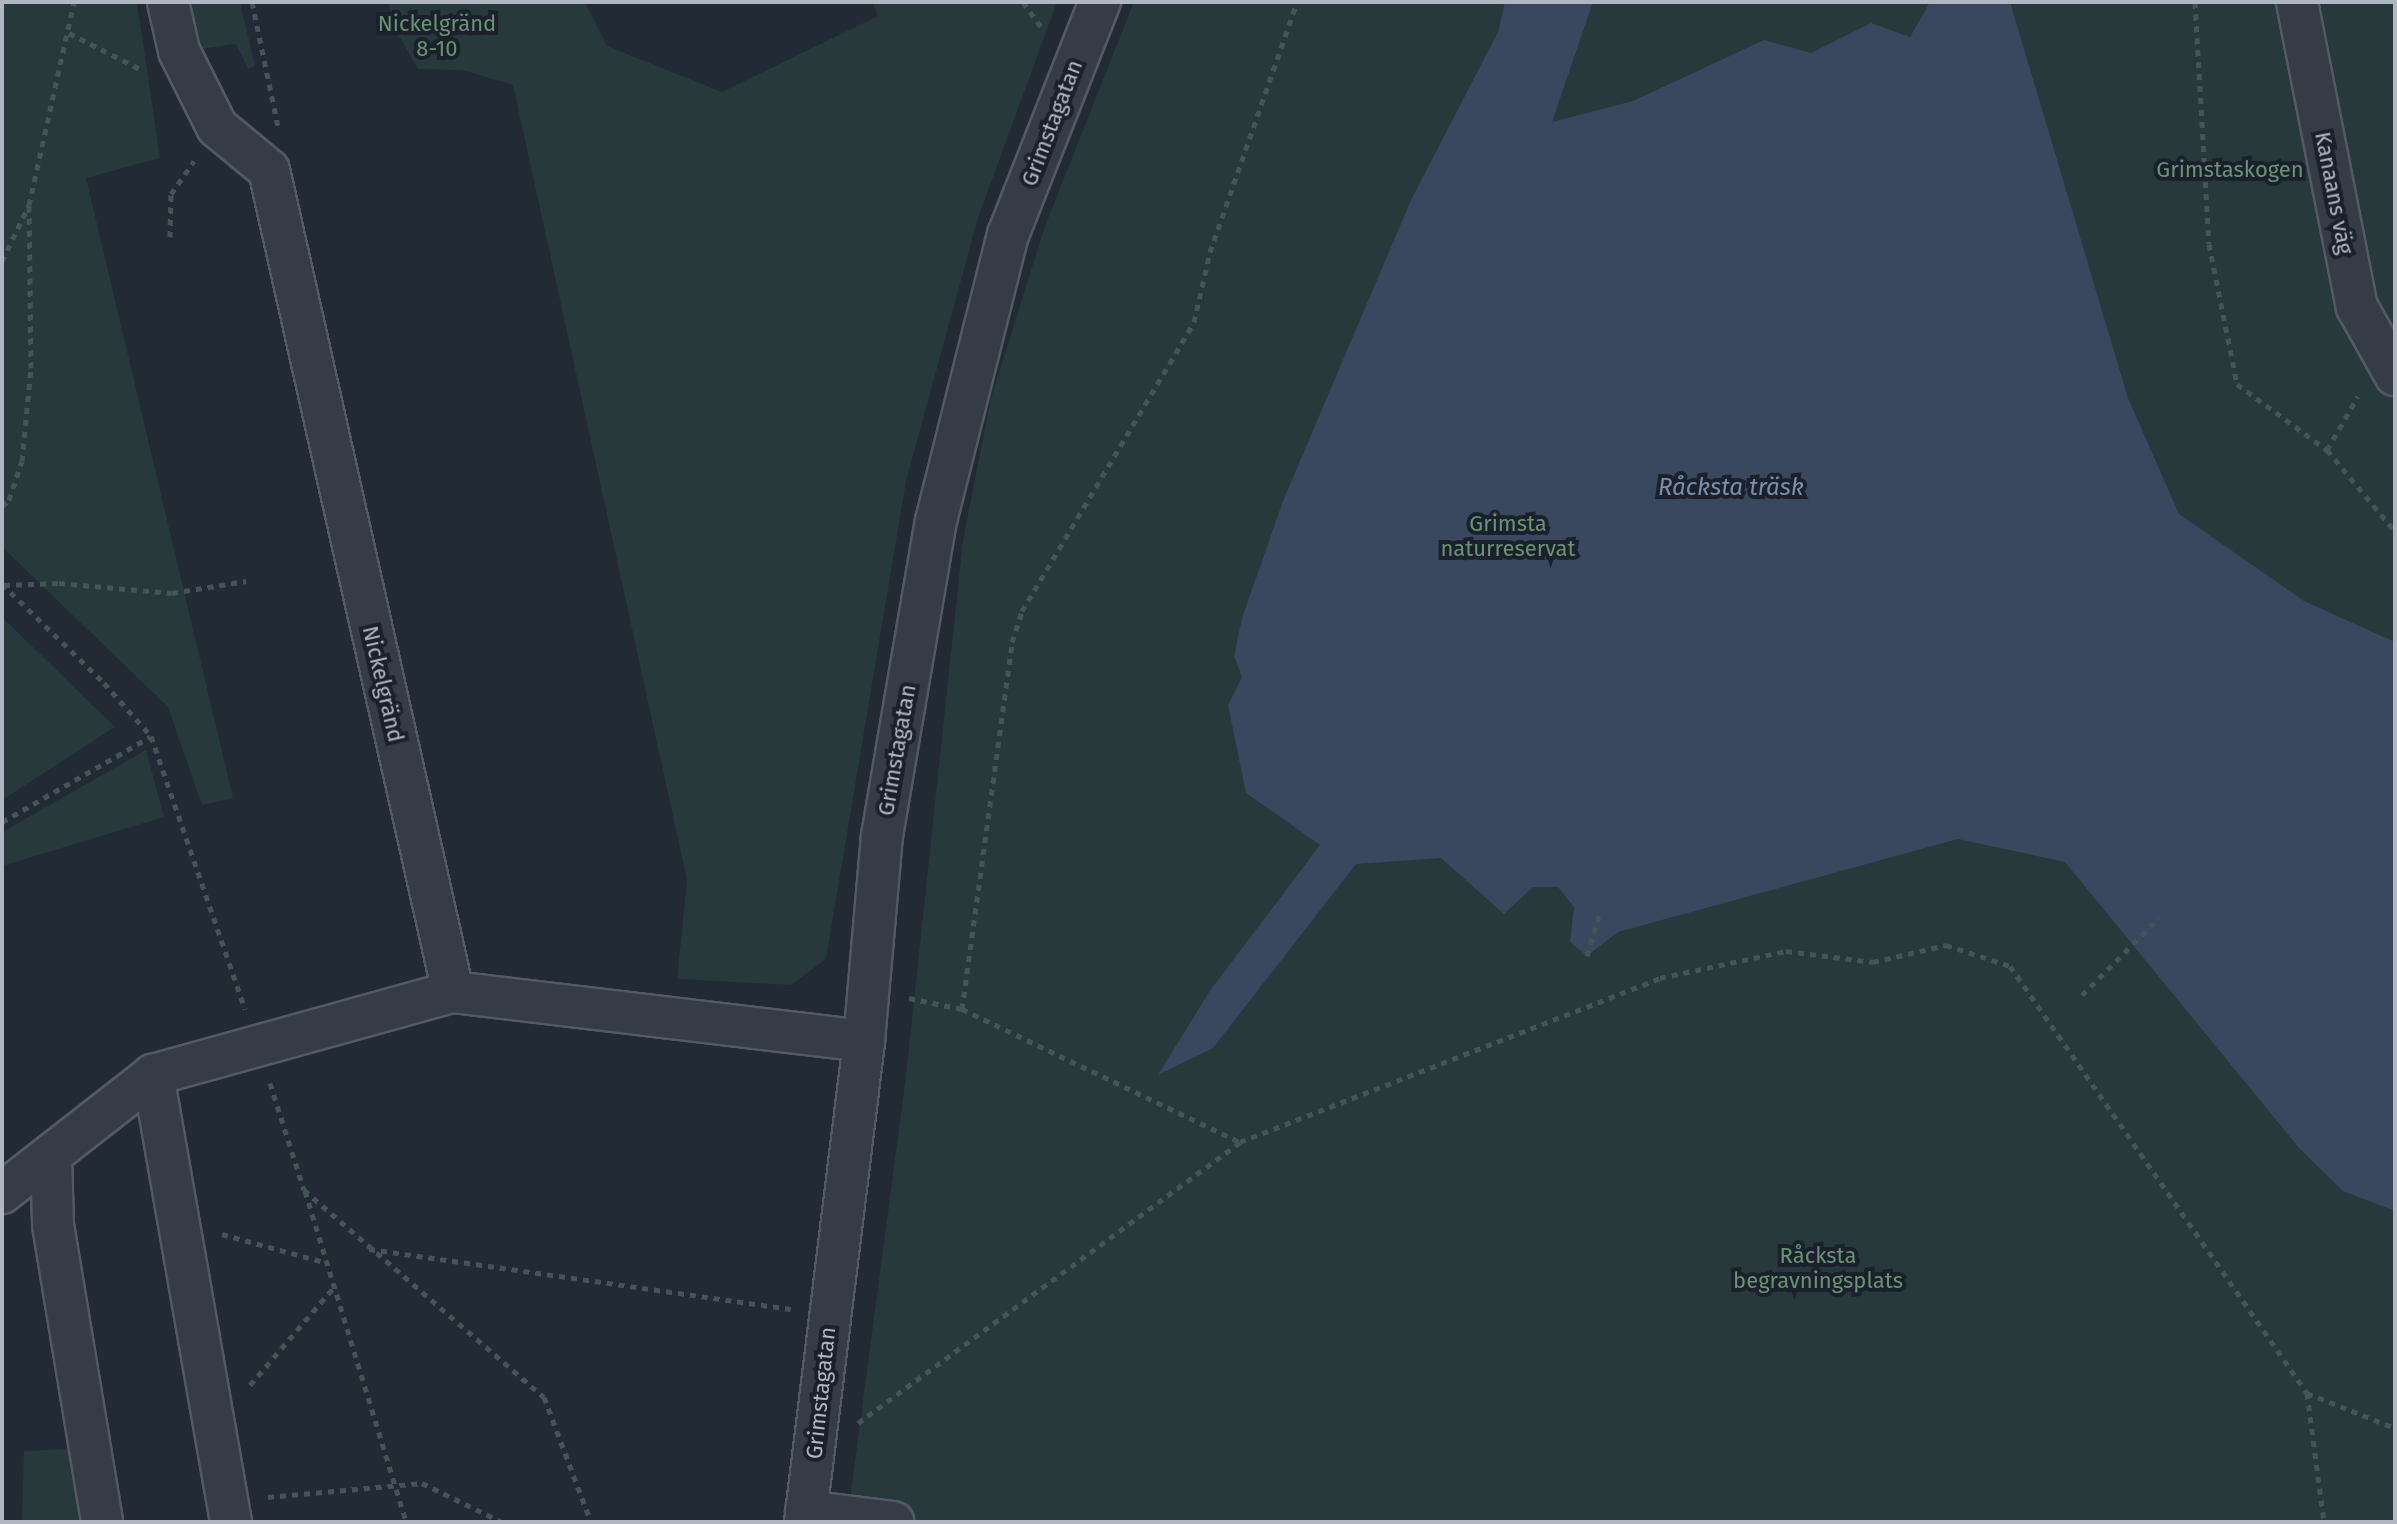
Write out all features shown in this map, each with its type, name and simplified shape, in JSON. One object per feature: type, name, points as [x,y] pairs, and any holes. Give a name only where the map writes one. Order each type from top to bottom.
[{"type":"street","points":[[168,2],[179,51],[209,113],[269,170]]},
{"type":"street","name":"Grimstagatan","points":[[805,1516],[815,1455],[864,1041],[882,836],[936,521],[1008,235],[1100,2]]},
{"type":"street","name":"Kanaans väg","points":[[2297,2],[2357,307],[2378,383]]},
{"type":"street","name":"Nickelgränd","points":[[269,170],[453,992]]},
{"type":"street","points":[[2,1193],[153,1075],[453,992],[864,1041]]},
{"type":"street","points":[[153,1075],[183,1223],[229,1512]]},
{"type":"street","points":[[51,1156],[53,1225],[102,1522]]},
{"type":"street","points":[[805,1516],[893,1522]]},
{"type":"path","points":[[2,261],[29,205],[74,2]]},
{"type":"path","points":[[252,2],[279,121],[269,170]]},
{"type":"path","points":[[962,1009],[1012,642],[1022,611],[1194,322],[1210,252],[1297,2]]},
{"type":"path","points":[[2195,2],[2209,244],[2237,384],[2327,450],[2395,531]]},
{"type":"path","points":[[69,33],[209,113],[171,194],[170,237]]},
{"type":"path","points":[[2,506],[9,500],[22,461],[31,368],[29,205]]},
{"type":"path","points":[[2327,450],[2378,383]]},
{"type":"path","points":[[2,584],[59,583],[172,593],[246,581]]},
{"type":"path","points":[[2,584],[104,683],[151,736],[258,1045],[397,1483],[406,1522]]},
{"type":"path","points":[[2,822],[151,736]]},
{"type":"path","points":[[1587,956],[1599,915]]},
{"type":"path","points":[[2082,995],[2159,918]]},
{"type":"path","points":[[815,1455],[1240,1142],[1660,978],[1786,951],[1873,962],[1946,945],[2010,966],[2307,1393],[2324,1522]]},
{"type":"path","points":[[869,990],[962,1009],[1240,1142]]},
{"type":"path","points":[[304,1190],[368,1249],[544,1397],[591,1522]]},
{"type":"path","points":[[183,1223],[327,1263]]},
{"type":"path","points":[[368,1249],[830,1315]]},
{"type":"path","points":[[215,1425],[335,1286]]},
{"type":"path","points":[[2307,1393],[2395,1428]]},
{"type":"path","points":[[229,1512],[397,1483],[422,1483],[502,1522]]},
{"type":"green space","points":[[2,2],[137,2],[160,158],[86,178],[233,798],[202,805],[168,707],[2,547]]},
{"type":"green space","points":[[189,2],[240,2],[255,66],[248,69],[236,44],[199,49]]},
{"type":"green space","name":"Nickelgränd 8-10","points":[[388,2],[585,2],[607,46],[722,92],[878,16],[872,2],[1057,2],[978,218],[906,481],[826,959],[791,985],[677,979],[687,880],[513,85],[462,70],[418,69],[395,29]]},
{"type":"green space","name":"Grimsta naturreservat","points":[[1134,2],[2395,2],[2395,1522],[847,1522],[906,1076],[963,540],[991,398],[1045,226]]},
{"type":"green space","points":[[2,617],[115,727],[2,800]]},
{"type":"green space","points":[[146,750],[164,817],[2,866],[2,832]]},
{"type":"green space","points":[[72,1449],[84,1522],[22,1522],[24,1451]]},
{"type":"water","name":"Råcksta träsk","points":[[1505,2],[1593,2],[1552,122],[1633,101],[1764,40],[1811,53],[1871,23],[1910,37],[1930,2],[2010,2],[2128,398],[2179,514],[2304,601],[2395,642],[2395,1211],[2343,1191],[2299,1148],[2065,862],[1958,839],[1618,932],[1587,956],[1570,942],[1574,907],[1558,887],[1533,887],[1504,914],[1441,858],[1356,864],[1213,1048],[1158,1075],[1209,992],[1320,845],[1246,793],[1228,705],[1242,677],[1234,656],[1242,618],[1283,501],[1411,200],[1498,32]]},
{"type":"park label","name":"Grimstaskogen","points":[[2230,170]]},
{"type":"park label","name":"Råcksta begravningsplats","points":[[1818,1268]]}]
